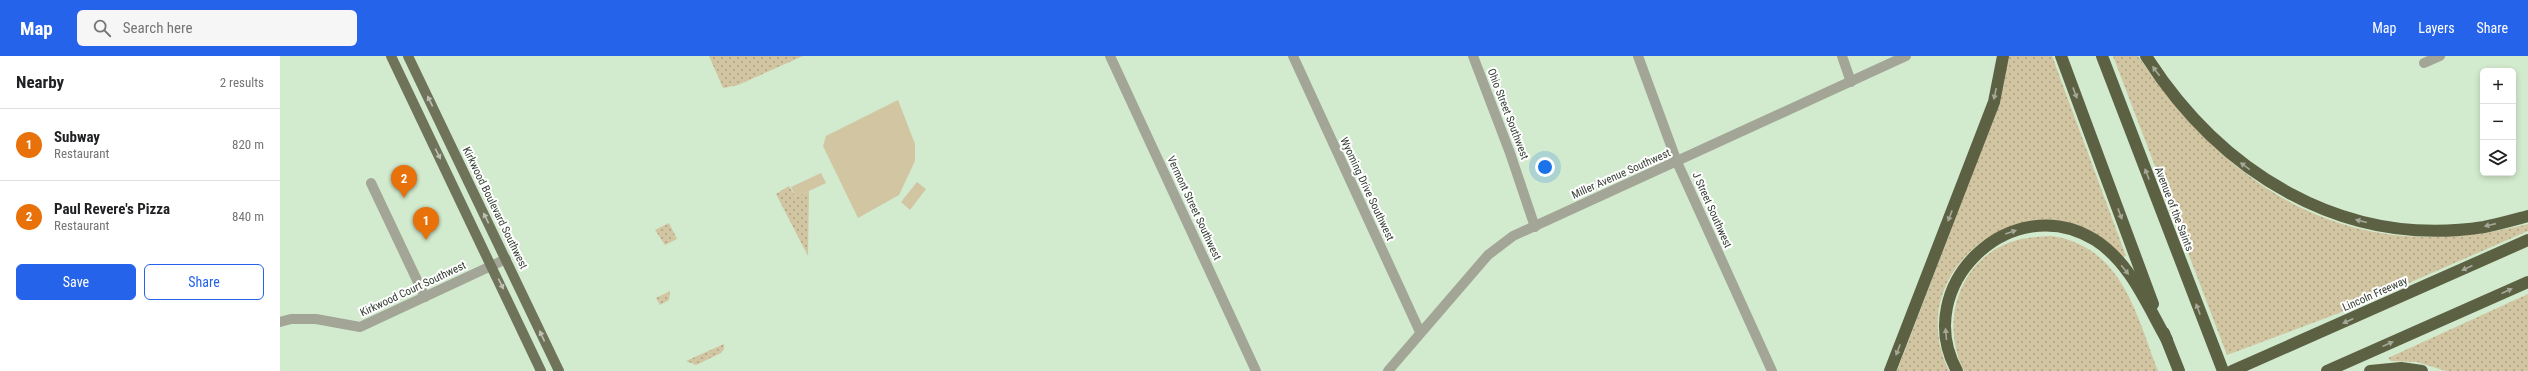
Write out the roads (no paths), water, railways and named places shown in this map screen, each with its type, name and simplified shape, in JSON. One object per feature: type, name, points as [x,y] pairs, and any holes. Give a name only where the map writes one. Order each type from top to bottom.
[{"type":"highway","points":[[1890,371],[1994,102],[2003,56]]},
{"type":"highway","points":[[2061,56],[2177,367]]},
{"type":"highway","name":"Avenue of the Saints","points":[[2102,56],[2223,371]]},
{"type":"highway","points":[[2146,56],[2210,137],[2242,164],[2274,186],[2301,200],[2361,222],[2419,230],[2484,227],[2528,216]]},
{"type":"highway","points":[[1957,371],[1947,346],[1945,327],[1947,307],[1956,282],[1974,256],[1990,242],[2008,232],[2029,227],[2054,226],[2075,231],[2094,240],[2110,252],[2128,272],[2167,340]]},
{"type":"highway","name":"Lincoln Freeway","points":[[2232,371],[2528,240]]},
{"type":"highway","points":[[2327,371],[2528,282]]},
{"type":"highway","points":[[2370,371],[2401,368],[2422,371]]},
{"type":"main road","points":[[391,56],[541,371]]},
{"type":"main road","name":"Kirkwood Boulevard Southwest","points":[[408,56],[559,371]]},
{"type":"street","name":"Vermont Street Southwest","points":[[1110,56],[1256,371]]},
{"type":"street","name":"Wyoming Drive Southwest","points":[[1293,56],[1420,332]]},
{"type":"street","name":"Ohio Street Southwest","points":[[1473,56],[1510,153],[1535,227]]},
{"type":"street","name":"J Street Southwest","points":[[1638,56],[1677,162],[1772,371]]},
{"type":"street","points":[[1842,56],[1851,82]]},
{"type":"street","name":"Miller Avenue Southwest","points":[[1388,371],[1420,332],[1499,244],[1906,56]]},
{"type":"street","points":[[2424,63],[2440,56]]},
{"type":"street","points":[[370,183],[425,297]]},
{"type":"street","name":"Kirkwood Court Southwest","points":[[280,322],[291,319],[316,319],[360,327],[506,259]]},
{"type":"place","name":"Paul Revere's Pizza","points":[[404,198]]},
{"type":"place","name":"Subway","points":[[426,240]]}]
